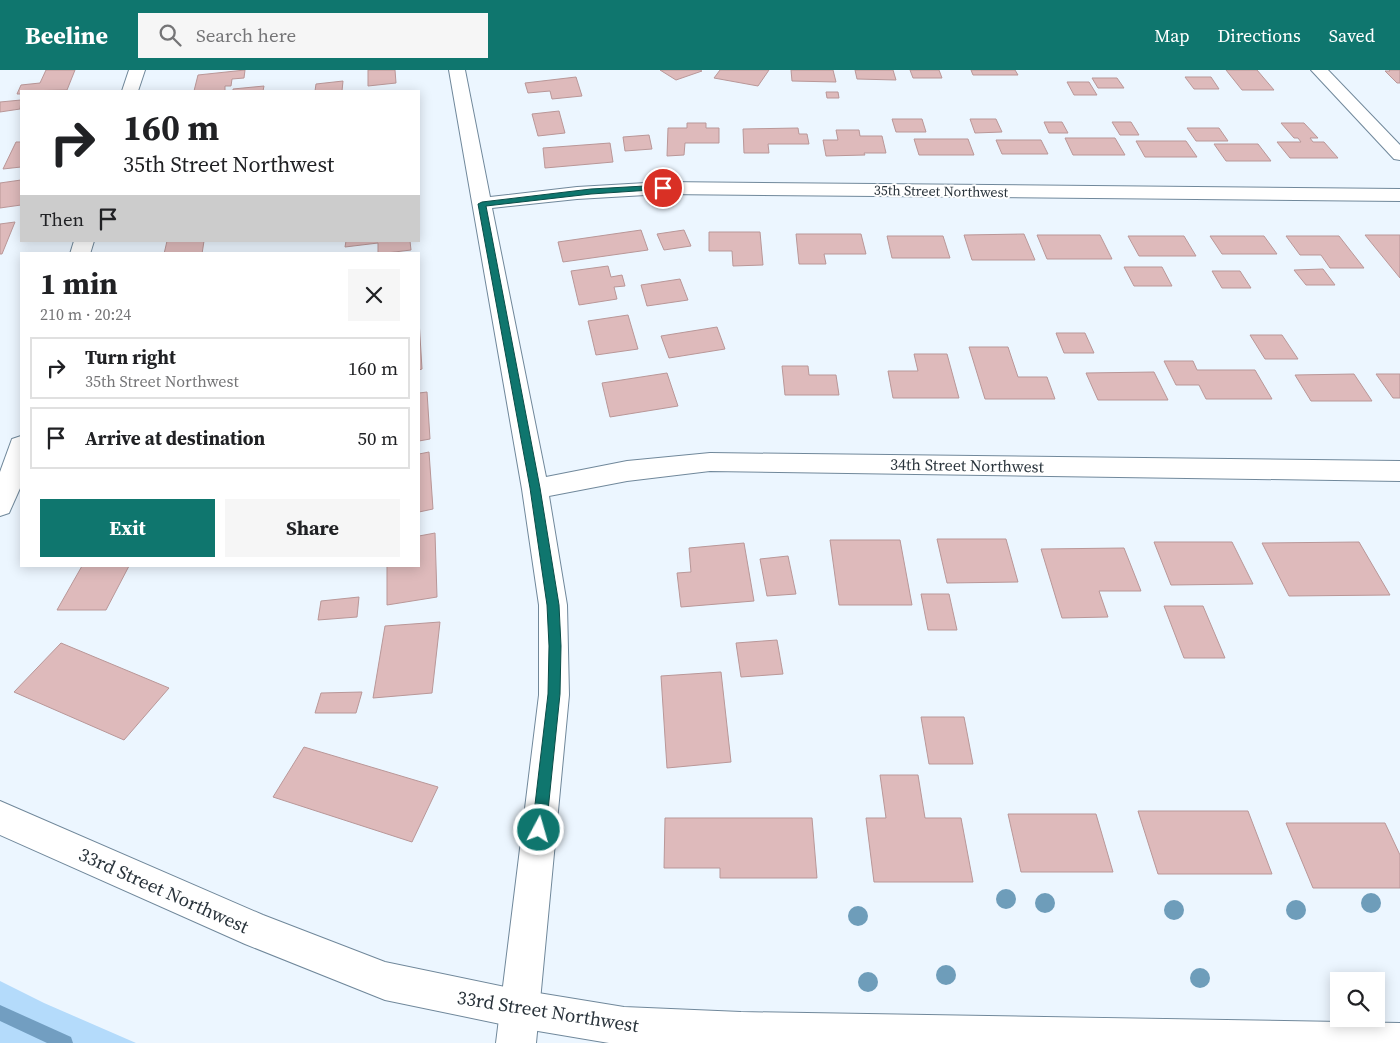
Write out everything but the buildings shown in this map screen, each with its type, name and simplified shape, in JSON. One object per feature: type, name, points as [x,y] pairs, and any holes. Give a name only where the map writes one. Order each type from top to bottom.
[{"type":"street","points":[[130,90],[137,70]]},
{"type":"street","points":[[458,70],[535,488],[553,605],[555,646],[554,694],[518,1026]]},
{"type":"street","points":[[1319,70],[1400,155]]},
{"type":"street","name":"35th Street Northwest","points":[[482,204],[577,192],[663,188],[1400,196]]},
{"type":"street","points":[[0,506],[20,448]]},
{"type":"street","name":"34th Street Northwest","points":[[535,488],[627,471],[710,462],[1400,471]]},
{"type":"street","name":"33rd Street Northwest","points":[[0,818],[258,931],[385,981],[518,1026],[624,1026],[741,1031],[1400,1042]]},
{"type":"shaded area","points":[[0,981],[44,1003],[136,1043],[0,1043]]},
{"type":"waterway","points":[[0,1013],[65,1043]]},
{"type":"route","points":[[539,830],[554,694],[555,646],[553,605],[535,488],[482,204],[591,191],[663,188]]}]
